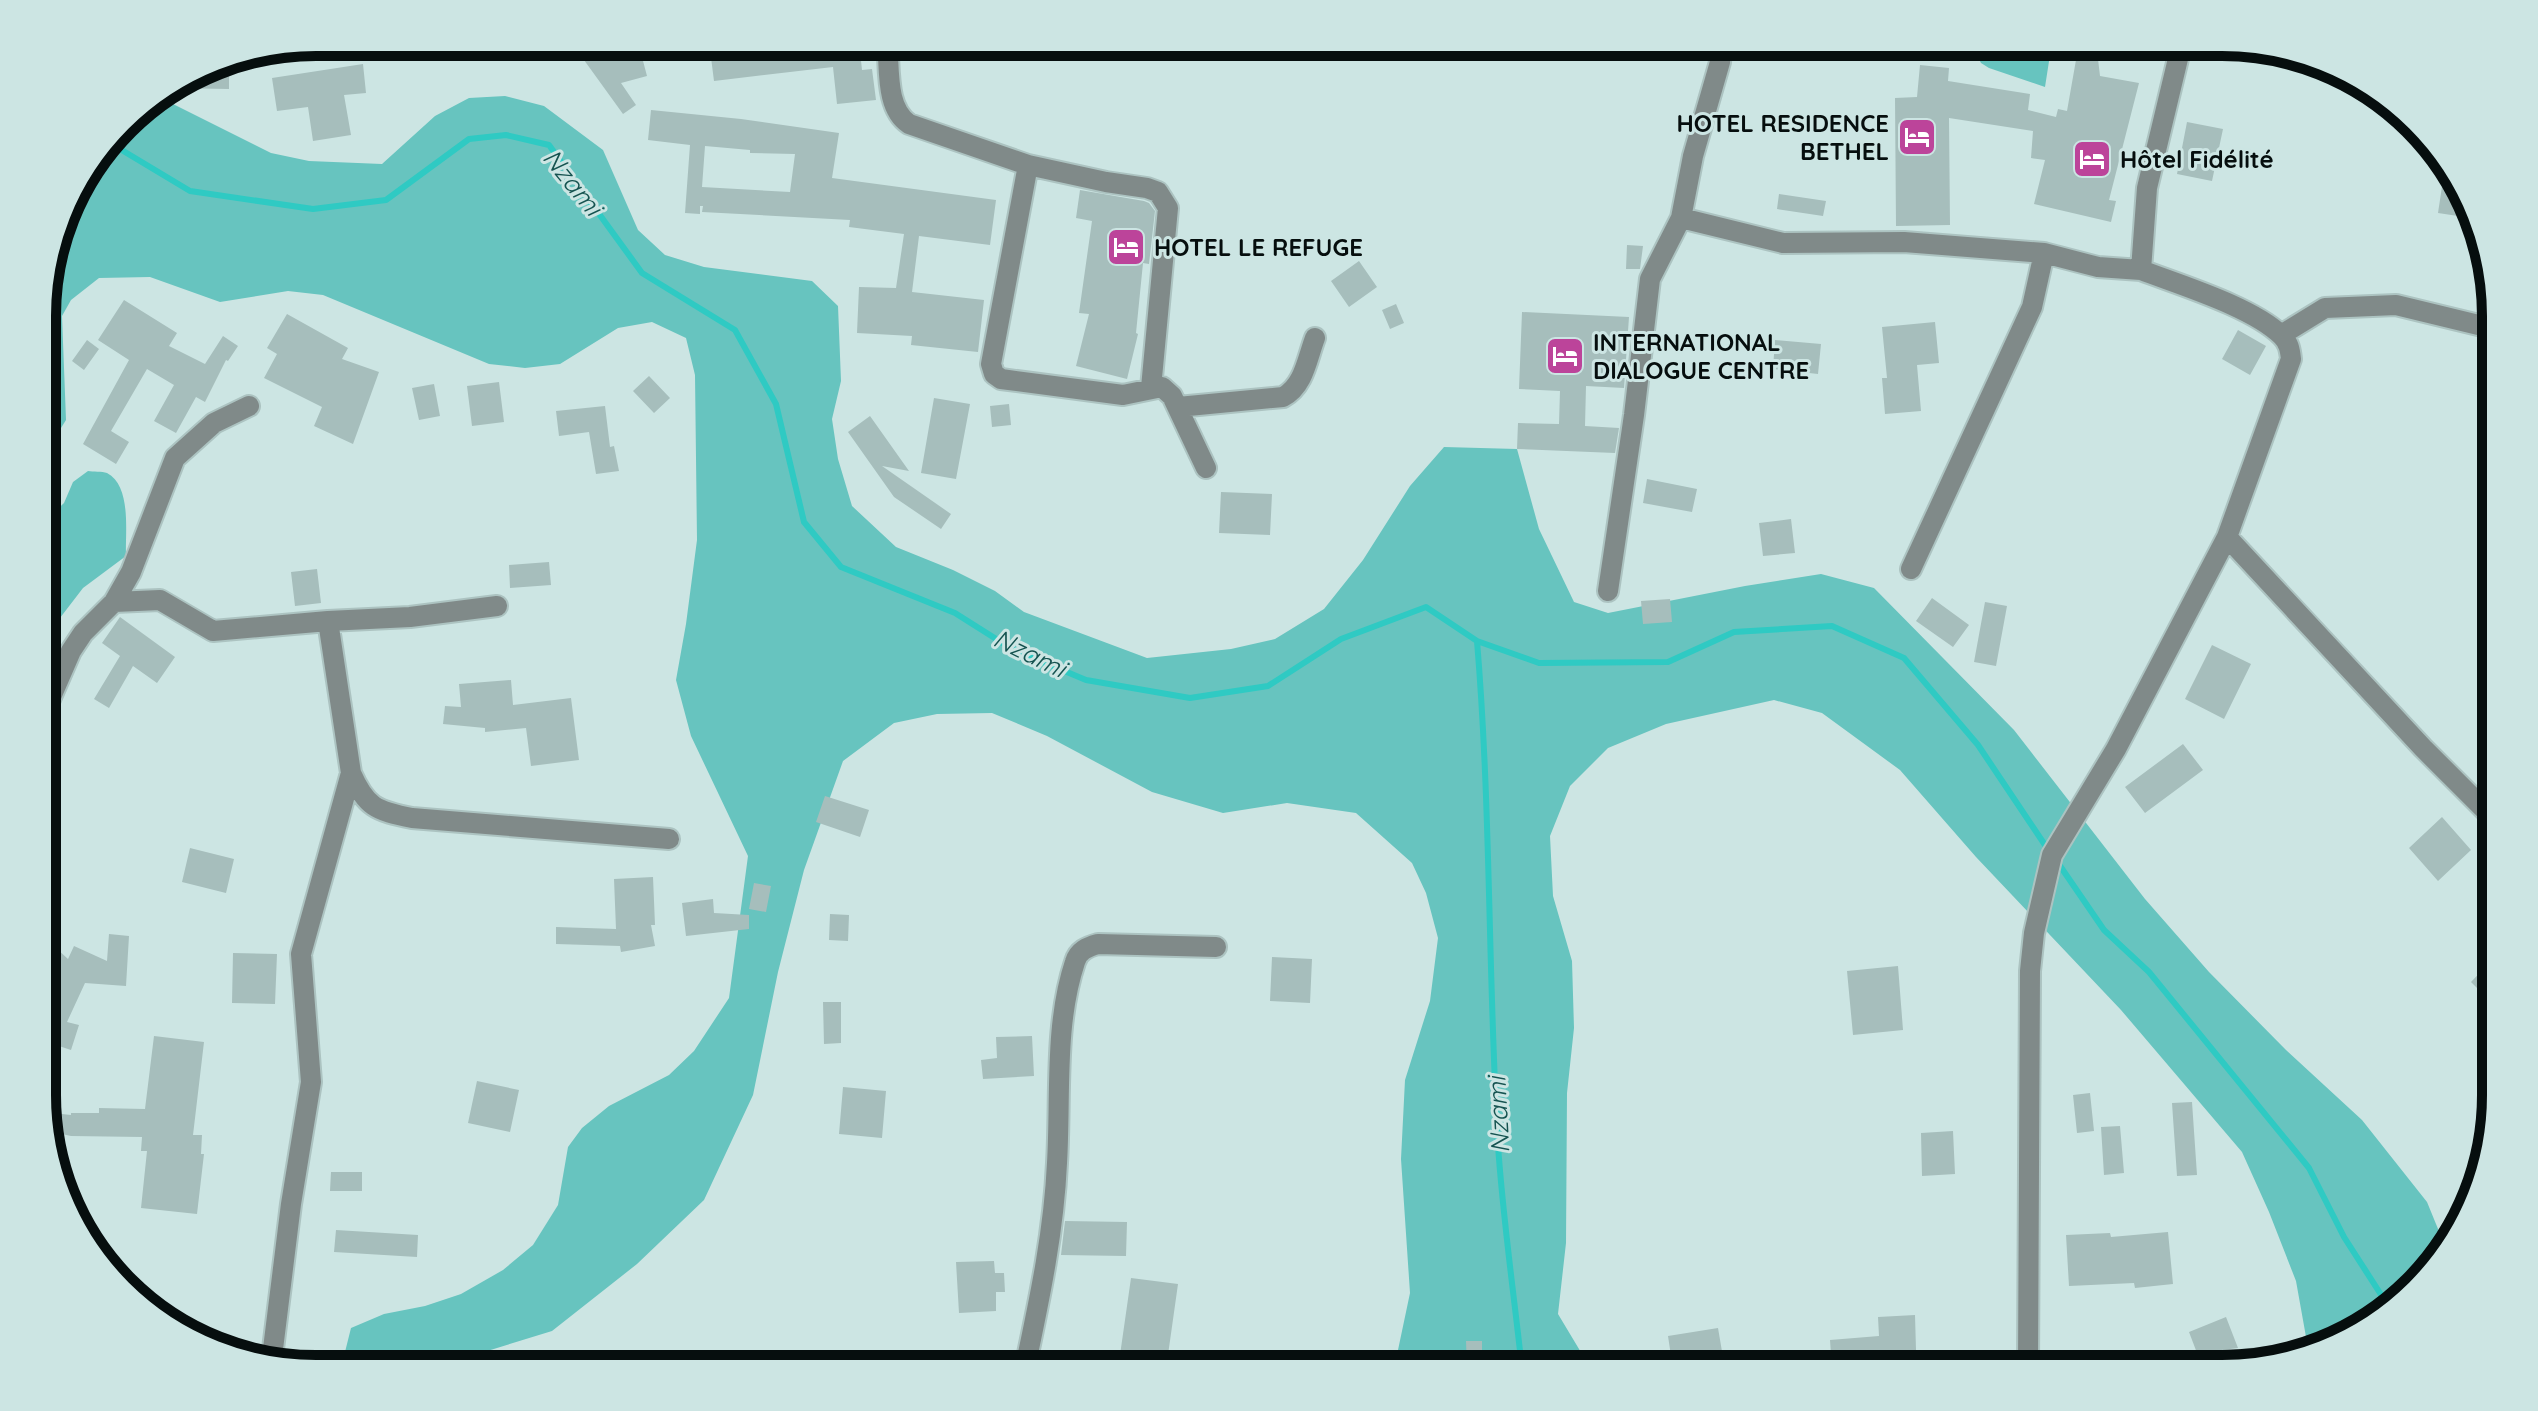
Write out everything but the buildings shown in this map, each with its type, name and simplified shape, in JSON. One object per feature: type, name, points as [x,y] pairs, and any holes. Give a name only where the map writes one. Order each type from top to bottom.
[{"type":"street","points":[[1608,591],[1650,279],[1681,218],[1693,156],[1721,56]]},
{"type":"street","points":[[2141,270],[2147,188],[2179,56]]},
{"type":"street","points":[[889,57],[894,106],[899,118],[909,124],[1028,165],[1147,188],[1158,192],[1163,198],[1168,208],[1151,388]]},
{"type":"street","points":[[1028,165],[991,364],[994,374],[1001,379],[1123,395],[1162,387],[1168,390],[1178,407],[1206,468]]},
{"type":"street","points":[[1681,218],[1783,243],[1904,242],[2044,253],[2098,267],[2141,270],[2237,307],[2281,335],[2289,346],[2291,359],[2227,537],[2116,749],[2052,855],[2034,933],[2030,971],[2031,1354]]},
{"type":"street","points":[[1911,569],[2032,307],[2044,253]]},
{"type":"street","points":[[2281,335],[2325,308],[2396,305],[2481,326]]},
{"type":"street","points":[[1178,407],[1283,397],[1299,384],[1315,338]]},
{"type":"street","points":[[56,685],[71,651],[83,633],[114,602],[131,572],[175,458],[214,423],[249,406]]},
{"type":"street","points":[[2227,537],[2481,806]]},
{"type":"street","points":[[114,602],[160,600],[213,631],[410,617],[497,606]]},
{"type":"street","points":[[328,621],[351,773],[370,805],[383,812],[412,818],[669,839]]},
{"type":"street","points":[[273,1351],[291,1204],[311,1082],[301,954],[351,773]]},
{"type":"street","points":[[1028,1355],[1041,1292],[1057,1166],[1063,1018],[1075,958],[1085,948],[1098,944],[1216,947]]},
{"type":"shaded area","points":[[1977,56],[2050,56],[2045,87],[1981,63]]},
{"type":"shaded area","points":[[505,96],[544,106],[603,150],[638,230],[665,255],[704,267],[812,281],[838,306],[841,381],[832,419],[838,459],[852,506],[896,547],[995,591],[1024,612],[1147,658],[1231,649],[1275,639],[1324,609],[1363,560],[1410,486],[1444,447],[1517,449],[1539,529],[1574,602],[1608,613],[1821,574],[1874,588],[2014,730],[2145,899],[2209,972],[2286,1050],[2362,1120],[2427,1202],[2440,1235],[2406,1279],[2380,1301],[2352,1320],[2307,1341],[2296,1281],[2242,1152],[2121,1010],[1976,857],[1900,770],[1822,713],[1774,700],[1666,724],[1608,748],[1570,786],[1550,836],[1553,896],[1572,961],[1574,1028],[1567,1093],[1566,1243],[1558,1314],[1582,1354],[1397,1354],[1410,1293],[1401,1159],[1405,1080],[1430,1001],[1438,938],[1426,893],[1412,863],[1356,813],[1287,803],[1223,813],[1152,792],[1047,736],[992,713],[937,714],[894,723],[843,761],[804,870],[778,972],[753,1095],[704,1200],[637,1264],[552,1331],[475,1355],[344,1355],[351,1328],[384,1314],[425,1306],[461,1294],[503,1270],[533,1245],[558,1205],[568,1147],[582,1128],[609,1106],[669,1075],[694,1051],[729,998],[748,856],[691,736],[676,680],[697,540],[695,375],[686,338],[652,322],[618,328],[560,364],[525,368],[489,364],[323,295],[288,291],[220,302],[150,277],[99,278],[71,300],[62,316],[66,420],[56,436],[58,282],[70,232],[91,186],[110,158],[132,132],[171,101],[271,153],[309,161],[382,164],[435,116],[469,98]]},
{"type":"shaded area","points":[[88,471],[107,473],[115,479],[126,511],[126,556],[83,588],[56,623],[56,511],[64,503],[73,482]]},
{"type":"waterway","name":"Nzami","points":[[118,148],[190,191],[313,209],[386,200],[469,139],[506,135],[549,145],[642,273],[735,330],[776,404],[804,522],[841,567],[955,613],[1012,649],[1086,680],[1190,698],[1268,686],[1341,639],[1426,607],[1477,641],[1485,767],[1498,1145],[1520,1354]]},
{"type":"waterway","points":[[1477,641],[1539,663],[1668,662],[1734,632],[1832,626],[1904,658],[1978,745],[2049,851]]},
{"type":"waterway","points":[[2056,860],[2104,930],[2149,972],[2309,1168],[2344,1237],[2383,1298]]},
{"type":"place","name":"HOTEL RESIDENCE BETHEL","points":[[1917,137]]},
{"type":"place","name":"Hôtel Fidélité","points":[[2092,159]]},
{"type":"place","name":"HOTEL LE REFUGE","points":[[1126,247]]},
{"type":"place","name":"INTERNATIONAL DIALOGUE CENTRE","points":[[1565,356]]}]
